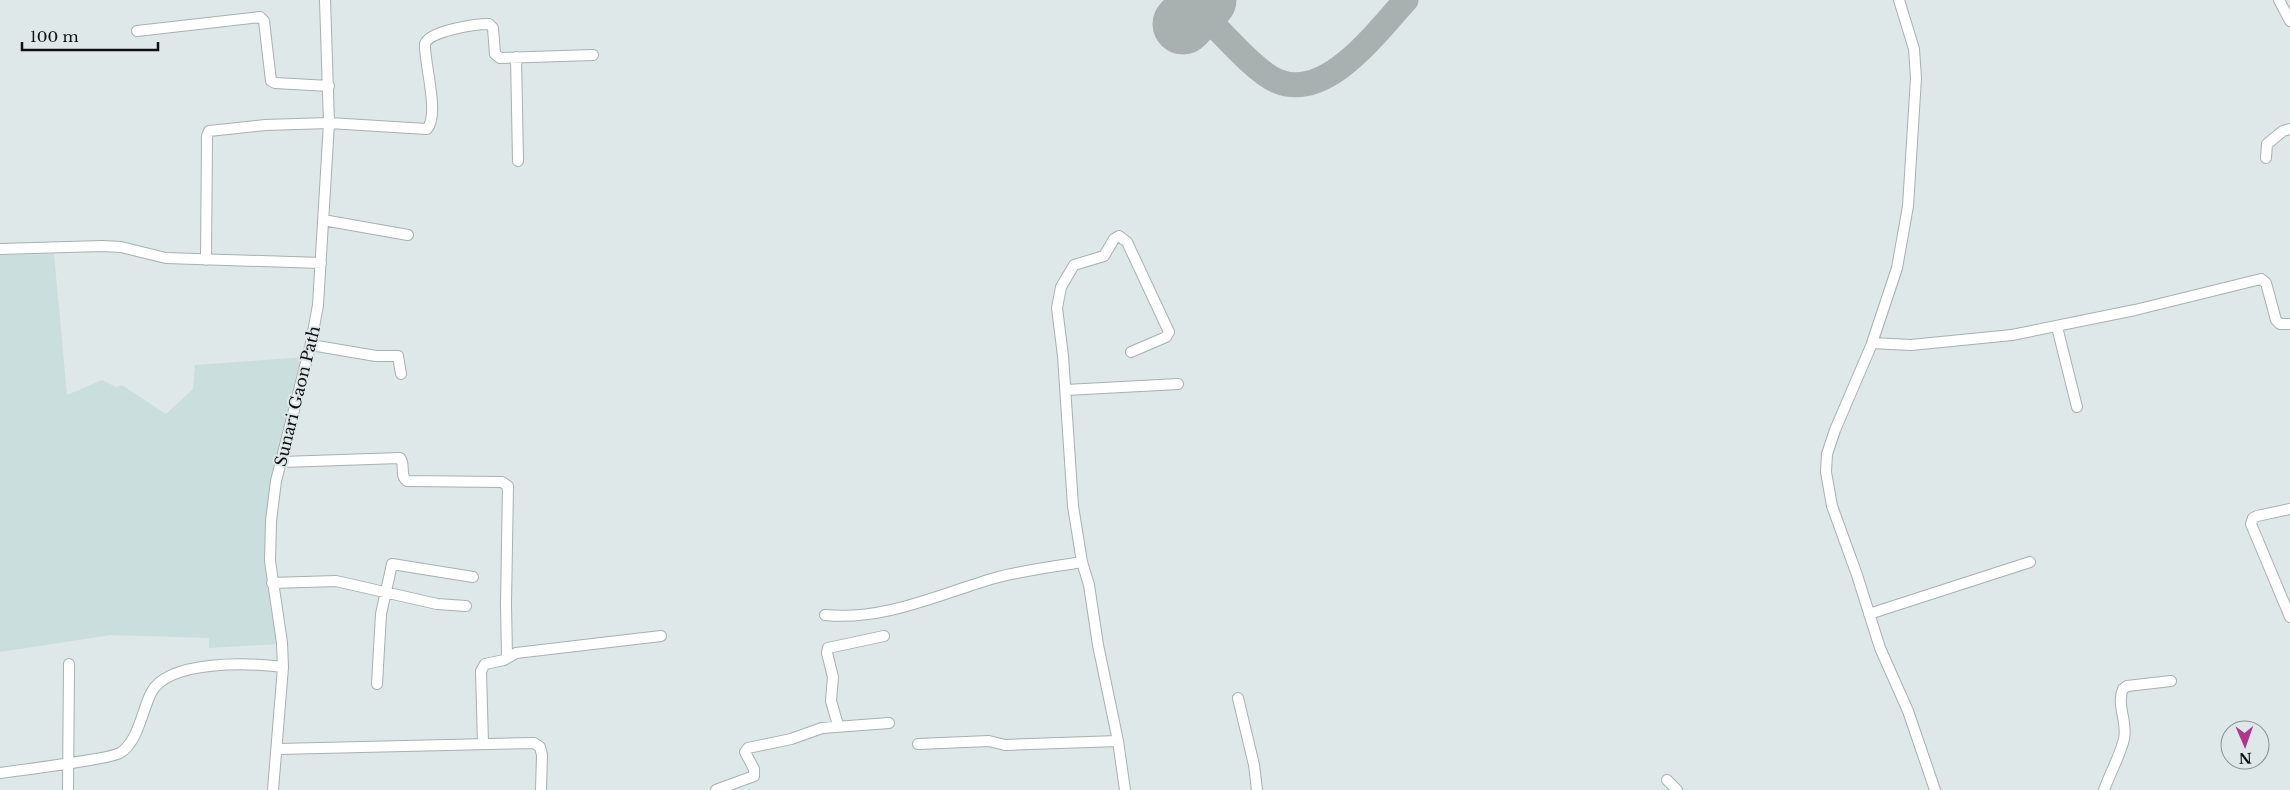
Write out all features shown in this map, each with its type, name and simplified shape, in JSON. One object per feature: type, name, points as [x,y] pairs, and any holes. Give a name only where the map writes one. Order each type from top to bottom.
[{"type":"street","name":"Sunari Gaon Path","points":[[273,790],[278,749],[283,667],[282,643],[270,561],[271,521],[276,481],[311,345],[317,314],[329,123],[325,0]]},
{"type":"street","points":[[1899,0],[1914,49],[1916,68],[1908,206],[1897,268],[1872,343],[1835,430],[1827,454],[1826,472],[1832,506],[1880,648],[1908,711],[1935,790]]},
{"type":"street","points":[[2279,0],[2290,21]]},
{"type":"street","points":[[137,31],[260,17],[264,21],[271,81],[275,83],[329,86]]},
{"type":"street","points":[[206,260],[207,139],[209,131],[265,125],[329,123],[427,129],[431,122],[431,103],[425,44],[430,36],[439,33],[489,24],[493,28],[497,56],[594,55]]},
{"type":"street","points":[[516,57],[518,161]]},
{"type":"street","points":[[2266,158],[2267,144],[2282,132],[2290,129]]},
{"type":"street","points":[[323,220],[408,235]]},
{"type":"street","points":[[1125,790],[1118,741],[1102,667],[1089,585],[1082,562],[1073,506],[1066,390],[1057,314],[1061,287],[1074,265],[1104,256],[1114,239],[1119,236],[1127,242],[1169,332],[1166,337],[1131,352]]},
{"type":"street","points":[[0,249],[102,246],[121,247],[166,258],[321,263]]},
{"type":"street","points":[[1872,343],[1911,345],[1962,341],[2057,327],[2186,299],[2262,279],[2266,283],[2276,320],[2280,324],[2290,324]]},
{"type":"street","points":[[2057,327],[2077,407]]},
{"type":"street","points":[[311,345],[376,356],[398,356],[402,374]]},
{"type":"street","points":[[1066,390],[1178,384]]},
{"type":"street","points":[[282,462],[357,461],[397,458],[402,460],[402,476],[407,481],[502,482],[508,486],[507,657]]},
{"type":"street","points":[[2290,509],[2257,516],[2253,518],[2251,524],[2290,617]]},
{"type":"street","points":[[825,616],[844,617],[872,614],[912,605],[995,578],[1082,562]]},
{"type":"street","points":[[1869,614],[2030,562]]},
{"type":"street","points":[[376,684],[379,629],[394,563],[474,577]]},
{"type":"street","points":[[272,583],[336,581],[437,604],[466,606]]},
{"type":"street","points":[[483,743],[482,667],[484,664],[504,660],[516,653],[660,636]]},
{"type":"street","points":[[838,725],[831,701],[833,677],[827,653],[828,648],[884,636]]},
{"type":"street","points":[[68,790],[69,664]]},
{"type":"street","points":[[0,773],[67,764],[113,755],[126,748],[152,691],[166,677],[180,672],[227,665],[245,664],[283,667]]},
{"type":"street","points":[[2104,790],[2124,740],[2121,700],[2123,689],[2127,686],[2171,681]]},
{"type":"street","points":[[1238,698],[1254,765],[1257,790]]},
{"type":"street","points":[[716,790],[754,776],[754,769],[745,752],[746,749],[838,725],[889,723]]},
{"type":"street","points":[[918,744],[989,741],[1005,745],[1118,741]]},
{"type":"street","points":[[278,749],[483,743],[537,745],[542,755],[541,790]]},
{"type":"street","points":[[1667,780],[1677,790]]},
{"type":"shaded area","points":[[54,254],[67,395],[102,380],[116,387],[122,385],[166,414],[193,389],[195,365],[306,357],[275,470],[267,557],[280,644],[209,648],[209,638],[111,635],[0,652],[0,255]]},
{"type":"taxiway","points":[[1198,9],[1236,48],[1268,76],[1277,81],[1296,85],[1314,82],[1332,73],[1349,60],[1366,45],[1406,0]]},
{"type":"runway","points":[[1183,24],[1206,0]]}]
